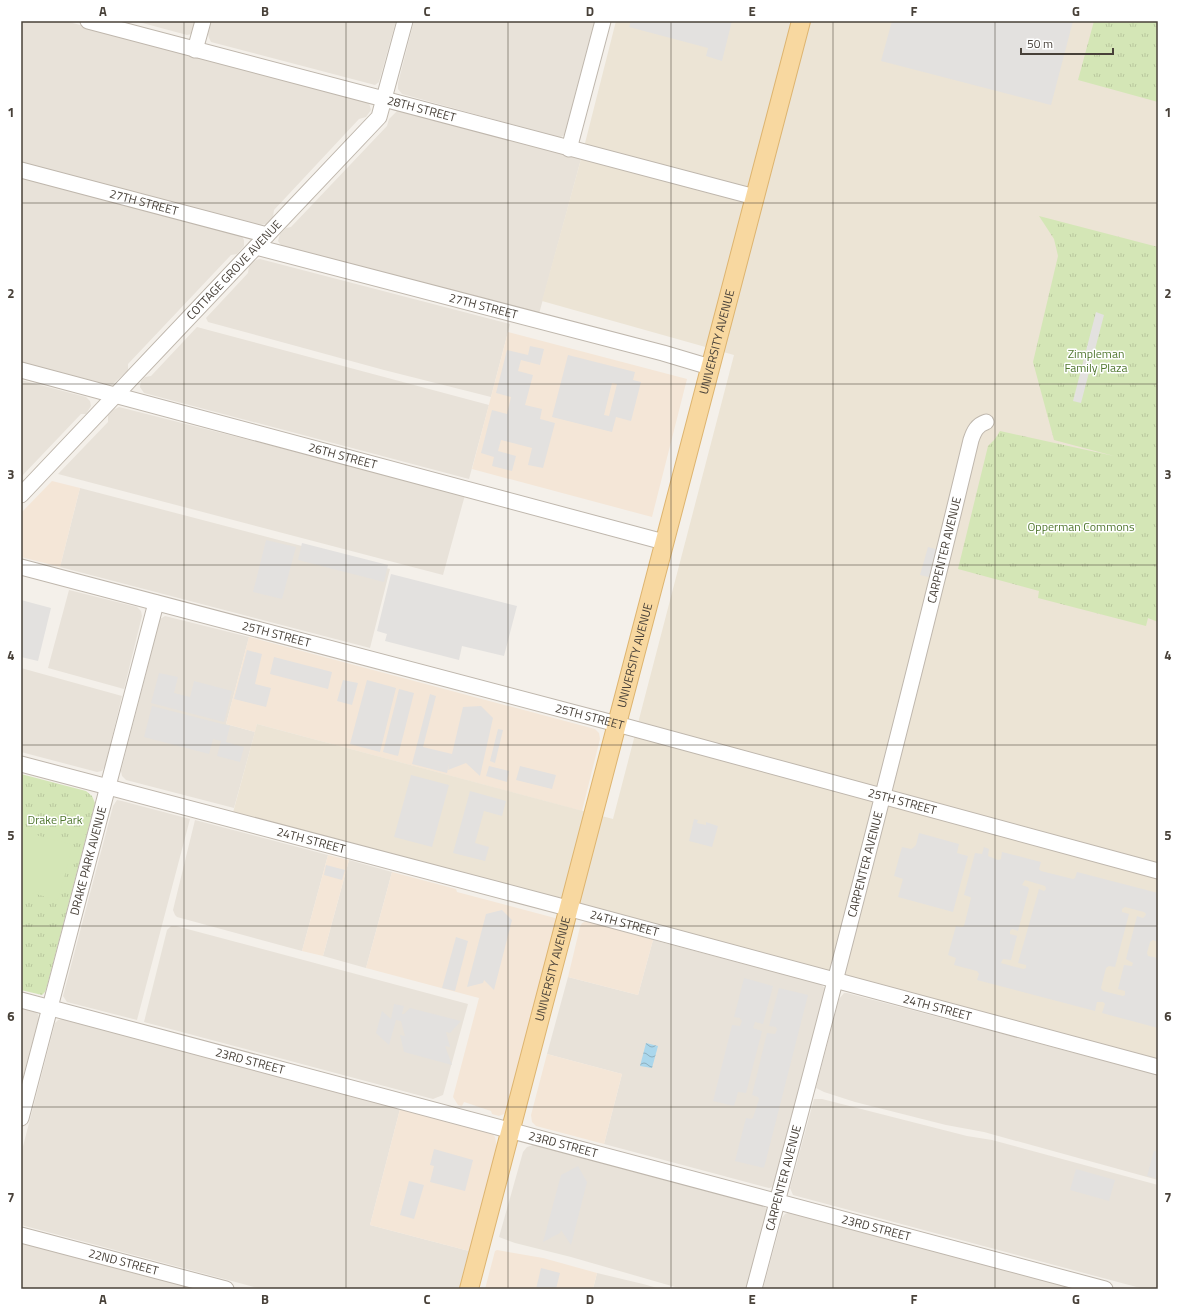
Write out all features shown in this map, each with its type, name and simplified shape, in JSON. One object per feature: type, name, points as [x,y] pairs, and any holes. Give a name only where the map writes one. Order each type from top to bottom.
[{"type":"main road","name":"UNIVERSITY AVENUE","points":[[469,1289],[801,21]]},
{"type":"street","name":"28TH STREET","points":[[88,21],[754,197]]},
{"type":"street","points":[[195,50],[203,21]]},
{"type":"street","name":"COTTAGE GROVE AVENUE","points":[[21,495],[379,117],[405,21]]},
{"type":"street","points":[[569,149],[603,21]]},
{"type":"street","name":"27TH STREET","points":[[21,170],[267,235]]},
{"type":"street","name":"27TH STREET","points":[[256,247],[663,352],[710,367]]},
{"type":"street","name":"26TH STREET","points":[[21,370],[664,542]]},
{"type":"street","name":"CARPENTER AVENUE","points":[[754,1289],[836,980],[971,440],[973,433],[979,424],[986,422]]},
{"type":"street","name":"25TH STREET","points":[[21,567],[617,724],[1158,871]]},
{"type":"street","name":"DRAKE PARK AVENUE","points":[[21,1118],[156,603]]},
{"type":"street","name":"24TH STREET","points":[[21,764],[569,908],[1158,1067]]},
{"type":"street","name":"23RD STREET","points":[[21,1000],[1105,1289]]},
{"type":"street","name":"22ND STREET","points":[[21,1235],[226,1289]]},
{"type":"shaded area","points":[[21,21],[65,21],[366,101],[369,103],[371,110],[366,117],[359,119],[274,210],[273,217],[266,224],[260,225],[21,162]]},
{"type":"shaded area","points":[[135,21],[197,21],[194,32],[187,35]]},
{"type":"shaded area","points":[[212,21],[396,21],[379,82],[375,85],[211,42],[208,34]]},
{"type":"shaded area","points":[[414,21],[597,21],[566,134],[558,137],[402,94],[398,89],[398,83]]},
{"type":"shaded area","points":[[616,21],[1158,21],[1158,1067],[231,820],[257,724],[613,819],[734,355],[542,301],[581,159]]},
{"type":"shaded area","points":[[631,21],[732,21],[722,61],[706,56],[708,48],[629,27]]},
{"type":"shaded area","points":[[892,21],[1073,21],[1051,105],[881,61]]},
{"type":"shaded area","points":[[398,110],[581,159],[539,314],[282,246],[280,244],[278,241],[280,234],[286,228],[291,227],[387,126],[389,119]]},
{"type":"shaded area","points":[[21,177],[241,235],[244,240],[244,246],[237,254],[231,255],[128,364],[128,370],[113,384],[105,384],[21,362]]},
{"type":"shaded area","points":[[260,259],[510,324],[491,397],[384,370],[208,322],[206,318],[248,273],[249,266],[256,260]]},
{"type":"shaded area","points":[[1096,312],[1104,315],[1081,403],[1073,401]]},
{"type":"shaded area","points":[[197,327],[489,405],[469,479],[144,393],[140,387],[141,381],[145,377],[151,376]]},
{"type":"shaded area","points":[[508,332],[687,379],[652,517],[472,469]]},
{"type":"shaded area","points":[[530,346],[544,349],[540,365],[521,360],[518,371],[533,375],[525,405],[542,409],[540,419],[555,423],[543,468],[528,465],[532,448],[501,440],[498,451],[516,456],[512,471],[492,466],[494,457],[481,453],[492,410],[507,414],[511,397],[496,393],[507,350],[528,355]]},
{"type":"shaded area","points":[[568,355],[635,372],[633,380],[641,382],[631,421],[616,417],[612,432],[552,417]],"holes":[[[612,383],[617,384],[609,416],[604,415]]]},
{"type":"shaded area","points":[[21,380],[86,397],[90,401],[91,406],[86,414],[81,414],[21,477]]},
{"type":"shaded area","points":[[119,407],[465,495],[443,575],[58,474],[108,422],[108,415]]},
{"type":"shaded area","points":[[52,481],[80,488],[60,567],[21,557],[21,513]]},
{"type":"shaded area","points":[[80,488],[390,569],[370,648],[60,567]]},
{"type":"shaded area","points":[[266,540],[296,547],[282,599],[253,592]]},
{"type":"shaded area","points":[[302,543],[388,565],[384,582],[298,560]]},
{"type":"shaded area","points":[[928,547],[944,551],[937,579],[920,575]]},
{"type":"shaded area","points":[[391,574],[517,606],[504,656],[462,646],[459,660],[385,641],[387,634],[377,631]]},
{"type":"shaded area","points":[[69,590],[137,607],[141,611],[142,616],[124,689],[48,668]]},
{"type":"shaded area","points":[[21,600],[51,608],[38,661],[21,657]]},
{"type":"shaded area","points":[[165,616],[249,637],[226,724],[255,732],[234,808],[126,780],[122,776],[121,771],[160,619]]},
{"type":"shaded area","points":[[249,637],[595,729],[599,733],[600,739],[582,811],[257,724],[255,732],[226,724]]},
{"type":"shaded area","points":[[247,650],[262,654],[255,684],[271,688],[266,707],[234,699]]},
{"type":"shaded area","points":[[274,657],[332,672],[328,689],[270,674]]},
{"type":"shaded area","points":[[21,668],[122,696],[105,766],[102,771],[97,772],[21,752]]},
{"type":"shaded area","points":[[159,673],[178,677],[174,693],[190,697],[194,681],[232,691],[224,722],[151,703]]},
{"type":"shaded area","points":[[343,680],[358,683],[352,705],[337,701]]},
{"type":"shaded area","points":[[367,680],[396,688],[380,752],[350,744]]},
{"type":"shaded area","points":[[399,689],[414,693],[398,756],[383,752]]},
{"type":"shaded area","points":[[430,694],[436,696],[423,747],[452,754],[463,707],[481,706],[493,718],[480,776],[466,763],[448,770],[449,764],[447,773],[412,764]]},
{"type":"shaded area","points":[[152,706],[230,726],[226,742],[244,747],[240,762],[217,756],[221,741],[213,739],[209,754],[144,737]]},
{"type":"shaded area","points":[[498,729],[503,730],[495,763],[490,761]]},
{"type":"shaded area","points":[[489,766],[509,771],[507,782],[486,776]]},
{"type":"shaded area","points":[[520,766],[556,775],[552,789],[516,780]]},
{"type":"shaded area","points":[[411,775],[449,785],[432,847],[394,837]]},
{"type":"shaded area","points":[[470,791],[506,801],[502,816],[484,811],[475,843],[489,847],[485,861],[453,853]]},
{"type":"shaded area","points":[[117,800],[190,819],[137,1020],[67,1002],[63,996],[113,806]]},
{"type":"shaded area","points":[[694,819],[698,820],[697,823],[706,825],[706,822],[718,826],[712,847],[689,841]]},
{"type":"shaded area","points":[[195,820],[328,855],[302,951],[177,917],[175,915],[173,910]]},
{"type":"shaded area","points":[[919,833],[959,844],[957,853],[968,856],[953,912],[898,897],[903,879],[894,876],[902,847],[913,848],[916,845]]},
{"type":"shaded area","points":[[984,847],[989,849],[988,856],[998,860],[1001,859],[1002,852],[1041,862],[1039,869],[1041,871],[1073,879],[1075,878],[1077,872],[1158,893],[1158,942],[1153,940],[1150,942],[1147,953],[1148,956],[1158,958],[1158,1028],[1102,1013],[1105,1004],[1103,1002],[1097,1002],[1095,1011],[977,980],[979,974],[977,971],[954,965],[956,958],[948,955],[956,926],[964,926],[971,898],[964,895],[975,853],[982,854]],"holes":[[[1025,880],[1045,886],[1046,889],[1044,891],[1039,889],[1018,963],[1026,965],[1026,968],[1023,969],[1001,963],[1003,959],[1011,960],[1017,936],[1010,934],[1010,931],[1012,929],[1018,931],[1029,889],[1028,887],[1022,885]],[[1125,907],[1144,912],[1146,914],[1143,918],[1137,916],[1126,959],[1133,963],[1132,966],[1124,965],[1118,989],[1125,991],[1125,995],[1123,996],[1103,991],[1101,988],[1106,968],[1109,966],[1115,967],[1129,914],[1122,912],[1122,909]]]},
{"type":"shaded area","points":[[328,855],[349,860],[323,956],[302,951]]},
{"type":"shaded area","points":[[349,860],[392,872],[366,968],[323,956]]},
{"type":"shaded area","points":[[326,865],[345,870],[342,880],[324,875]]},
{"type":"shaded area","points":[[392,872],[456,889],[457,892],[555,918],[556,921],[506,1113],[504,1114],[499,1116],[492,1114],[491,1111],[464,1102],[462,1106],[458,1105],[453,1097],[479,998],[366,968]]},
{"type":"shaded area","points":[[502,910],[512,920],[494,990],[484,980],[483,983],[467,987],[486,914]]},
{"type":"shaded area","points":[[587,921],[653,940],[638,995],[568,977],[580,927],[582,923]]},
{"type":"shaded area","points":[[171,926],[176,926],[468,1004],[443,1095],[433,1099],[144,1022],[167,930]]},
{"type":"shaded area","points":[[456,937],[468,941],[455,991],[442,988]]},
{"type":"shaded area","points":[[653,940],[820,984],[825,988],[826,994],[773,1187],[769,1188],[604,1144],[622,1074],[547,1054],[568,977],[638,995]]},
{"type":"shaded area","points":[[744,978],[773,986],[763,1024],[755,1022],[753,1028],[762,1031],[746,1093],[738,1092],[734,1106],[713,1101],[732,1025],[740,1026],[742,1021],[740,1018],[734,1017]]},
{"type":"shaded area","points":[[779,988],[808,995],[764,1168],[735,1161],[746,1118],[753,1118],[759,1099],[758,1097],[752,1095],[767,1033],[775,1034],[777,1030],[776,1027],[769,1026]]},
{"type":"shaded area","points":[[844,993],[1158,1075],[1158,1180],[984,1132],[946,1125],[855,1102],[816,1088],[839,999]]},
{"type":"shaded area","points":[[394,1004],[404,1006],[402,1014],[410,1008],[461,1021],[450,1033],[446,1032],[450,1047],[445,1046],[452,1065],[404,1052],[400,1035],[405,1036],[401,1021],[396,1020],[389,1045],[376,1033],[382,1011],[391,1019]]},
{"type":"shaded area","points":[[21,1008],[35,1012],[38,1014],[39,1018],[21,1085]]},
{"type":"shaded area","points":[[62,1019],[400,1109],[370,1225],[469,1251],[459,1289],[262,1289],[21,1225],[21,1154],[55,1023]]},
{"type":"shaded area","points":[[547,1054],[622,1074],[604,1144],[536,1126],[532,1122],[531,1115]]},
{"type":"shaded area","points":[[814,1099],[822,1099],[967,1136],[992,1140],[1158,1185],[1158,1289],[1144,1289],[793,1195],[790,1188]]},
{"type":"shaded area","points":[[400,1109],[491,1132],[495,1137],[497,1147],[492,1169],[469,1251],[370,1225]]},
{"type":"shaded area","points":[[536,1144],[764,1206],[768,1211],[747,1289],[682,1289],[571,1257],[515,1243],[499,1237],[523,1152],[527,1147]]},
{"type":"shaded area","points":[[434,1149],[473,1160],[465,1191],[430,1182],[434,1166],[430,1165]]},
{"type":"shaded area","points":[[1154,1151],[1158,1152],[1158,1179],[1147,1176]]},
{"type":"shaded area","points":[[578,1166],[587,1182],[571,1245],[561,1230],[560,1233],[543,1242],[561,1175]]},
{"type":"shaded area","points":[[1076,1169],[1115,1180],[1109,1201],[1070,1190]]},
{"type":"shaded area","points":[[409,1181],[424,1185],[414,1219],[400,1215]]},
{"type":"shaded area","points":[[790,1212],[1075,1289],[763,1289],[782,1218],[785,1214]]},
{"type":"shaded area","points":[[21,1243],[195,1289],[21,1289]]},
{"type":"shaded area","points":[[497,1250],[543,1258],[597,1273],[593,1289],[485,1289],[495,1251]]},
{"type":"shaded area","points":[[541,1268],[560,1273],[556,1289],[536,1289]]},
{"type":"shaded area","points":[[597,1273],[643,1284],[661,1289],[593,1289]]},
{"type":"green space","points":[[1094,21],[1158,21],[1158,102],[1078,80]]},
{"type":"green space","points":[[1039,216],[1158,247],[1158,622],[1148,618],[1146,626],[1038,598],[1039,591],[958,569],[988,446],[1000,431],[1114,456],[1054,440],[1033,362],[1058,256],[1054,239]]},
{"type":"green space","name":"Drake Park","points":[[21,774],[86,791],[92,796],[95,803],[47,986],[42,995],[21,990]]},
{"type":"green space","points":[[21,831],[73,845],[58,900],[21,890]]},
{"type":"water","points":[[646,1043],[658,1046],[652,1068],[640,1066]]},
{"type":"park label","name":"Zimpleman Family Plaza","points":[[1096,361]]},
{"type":"park label","name":"Opperman Commons","points":[[1081,527]]}]
